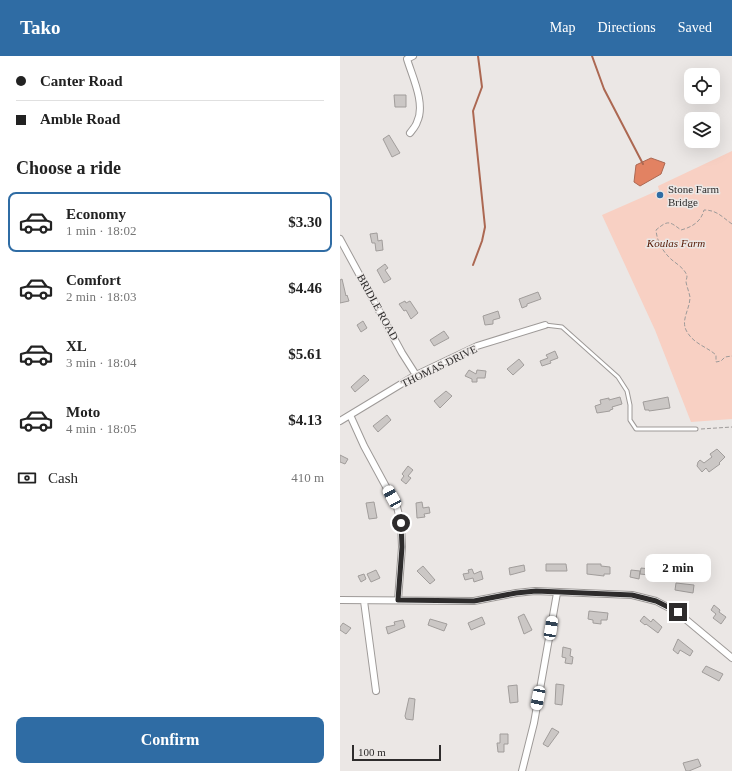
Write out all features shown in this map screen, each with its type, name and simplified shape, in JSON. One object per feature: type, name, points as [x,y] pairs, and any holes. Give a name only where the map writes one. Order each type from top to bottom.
[{"type":"street","points":[[408,57],[420,102],[418,122],[410,133]]},
{"type":"street","name":"BRIDLE ROAD","points":[[340,239],[416,375]]},
{"type":"street","name":"THOMAS DRIVE","points":[[340,421],[416,375],[477,346],[545,325]]},
{"type":"street","points":[[350,415],[364,446],[397,508],[401,523],[402,547],[398,600]]},
{"type":"street","points":[[340,600],[474,601],[516,593],[536,591],[632,595],[656,601],[678,612],[732,658]]},
{"type":"street","points":[[522,771],[534,723],[557,593]]},
{"type":"street","points":[[364,601],[376,691]]},
{"type":"lane","points":[[545,325],[562,327],[618,377],[626,391],[630,405],[630,420],[636,429],[696,429]]},
{"type":"path","points":[[732,223],[720,213],[711,210],[704,210],[702,219],[690,227],[681,230],[675,224],[669,222],[656,230],[657,238],[666,252],[684,270],[686,276],[690,297],[687,314],[684,320],[686,329],[690,336],[697,344],[709,349],[716,355],[716,362],[721,361],[725,357],[732,357]]},
{"type":"path","points":[[732,223],[720,213],[711,210],[704,210],[701,218],[690,227],[681,230],[675,224],[669,222],[656,230],[656,238],[662,248],[683,270],[686,276],[690,297],[687,314],[684,320],[687,333],[697,344],[709,349],[716,355],[716,362],[722,362],[726,357],[732,357]]},
{"type":"path","points":[[696,429],[732,428]]},
{"type":"green space","name":"Koulas Farm","points":[[732,151],[732,419],[691,422],[655,330],[602,215],[659,190],[658,186]]},
{"type":"shaded area","points":[[651,158],[665,163],[661,174],[640,186],[634,182],[636,165]]},
{"type":"building","points":[[394,95],[406,95],[406,107],[395,107]]},
{"type":"building","points":[[389,135],[400,153],[392,157],[383,139]]},
{"type":"building","points":[[377,233],[378,241],[382,240],[383,250],[376,251],[375,243],[372,243],[370,234]]},
{"type":"building","points":[[385,264],[388,268],[385,270],[391,279],[384,283],[377,270]]},
{"type":"building","points":[[342,279],[346,296],[347,295],[349,301],[340,303],[340,280]]},
{"type":"building","points":[[538,292],[541,299],[527,304],[527,306],[522,308],[519,299]]},
{"type":"building","points":[[405,301],[406,303],[410,301],[418,313],[411,319],[406,310],[404,311],[399,304]]},
{"type":"building","points":[[498,311],[500,318],[493,320],[493,324],[485,325],[483,316]]},
{"type":"building","points":[[363,321],[367,328],[361,332],[357,325]]},
{"type":"building","points":[[444,331],[449,338],[434,346],[430,340]]},
{"type":"building","points":[[555,351],[558,358],[550,361],[551,363],[542,366],[540,361],[548,358],[546,355]]},
{"type":"building","points":[[519,359],[524,365],[513,375],[507,369]]},
{"type":"building","points":[[469,370],[476,374],[477,370],[486,371],[485,378],[477,378],[477,382],[472,382],[472,379],[465,376]]},
{"type":"building","points":[[364,375],[369,380],[355,392],[351,387]]},
{"type":"building","points":[[446,391],[452,396],[440,408],[434,401]]},
{"type":"building","points":[[620,397],[622,404],[612,407],[613,409],[610,411],[597,413],[595,406],[601,404],[600,400],[609,398],[609,400]]},
{"type":"building","points":[[668,397],[670,408],[649,411],[645,410],[643,402]]},
{"type":"building","points":[[387,415],[391,420],[378,432],[373,426]]},
{"type":"building","points":[[717,449],[725,457],[719,463],[720,464],[709,472],[706,468],[702,472],[697,466],[698,462],[700,460],[704,463],[712,457],[710,454]]},
{"type":"building","points":[[340,455],[348,459],[345,464],[340,462]]},
{"type":"building","points":[[408,466],[413,470],[408,476],[411,478],[406,484],[401,480],[404,476],[402,474]]},
{"type":"building","points":[[374,502],[377,518],[369,519],[366,503]]},
{"type":"building","points":[[422,502],[423,508],[429,507],[430,513],[424,514],[425,517],[417,518],[416,503]]},
{"type":"building","points":[[546,564],[566,564],[567,571],[546,571]]},
{"type":"building","points":[[587,564],[601,564],[601,566],[610,567],[610,574],[604,574],[604,576],[587,574]]},
{"type":"building","points":[[524,565],[525,571],[510,575],[509,568]]},
{"type":"building","points":[[423,566],[435,580],[430,584],[417,571]]},
{"type":"building","points":[[641,568],[650,569],[649,575],[640,574]]},
{"type":"building","points":[[472,569],[474,574],[481,571],[483,579],[474,582],[473,578],[465,580],[463,574],[469,573],[468,570]]},
{"type":"building","points":[[376,570],[380,578],[371,582],[367,574]]},
{"type":"building","points":[[631,570],[640,571],[639,579],[630,577]]},
{"type":"building","points":[[364,574],[366,579],[361,582],[358,576]]},
{"type":"building","points":[[676,583],[694,585],[693,593],[675,590]]},
{"type":"building","points":[[714,605],[720,610],[719,612],[726,617],[721,624],[713,618],[716,614],[711,610]]},
{"type":"building","points":[[589,611],[608,613],[607,620],[601,620],[601,624],[593,623],[593,620],[588,619]]},
{"type":"building","points":[[524,614],[532,630],[524,634],[518,617]]},
{"type":"building","points":[[644,616],[651,622],[653,619],[662,627],[658,633],[640,621]]},
{"type":"building","points":[[482,617],[485,624],[471,630],[468,623]]},
{"type":"building","points":[[430,619],[447,624],[444,631],[428,625]]},
{"type":"building","points":[[403,620],[405,627],[388,634],[386,627],[395,625],[394,622]]},
{"type":"building","points":[[343,623],[351,628],[346,634],[340,630]]},
{"type":"building","points":[[678,639],[693,651],[690,656],[680,650],[678,654],[673,650]]},
{"type":"building","points":[[563,647],[571,649],[570,656],[573,657],[572,664],[565,663],[566,658],[562,657]]},
{"type":"building","points":[[706,666],[723,674],[719,681],[702,672]]},
{"type":"building","points":[[556,684],[564,685],[562,705],[555,704]]},
{"type":"building","points":[[517,685],[518,702],[510,703],[508,686]]},
{"type":"building","points":[[409,698],[415,699],[413,720],[406,719],[405,716]]},
{"type":"building","points":[[552,728],[559,732],[548,747],[543,744]]},
{"type":"building","points":[[500,734],[508,734],[508,744],[504,744],[504,752],[498,752],[497,743],[500,743]]},
{"type":"building","points":[[698,759],[701,766],[686,771],[683,763]]},
{"type":"waterway","points":[[473,265],[482,241],[485,227],[473,111],[482,87],[478,56]]},
{"type":"waterway","points":[[592,56],[604,89],[643,164]]},
{"type":"place","name":"Stone Farm Bridge","points":[[660,195]]},
{"type":"route","points":[[401,523],[402,547],[398,600],[451,602],[474,601],[516,593],[536,591],[632,595],[656,601],[678,612]]}]
